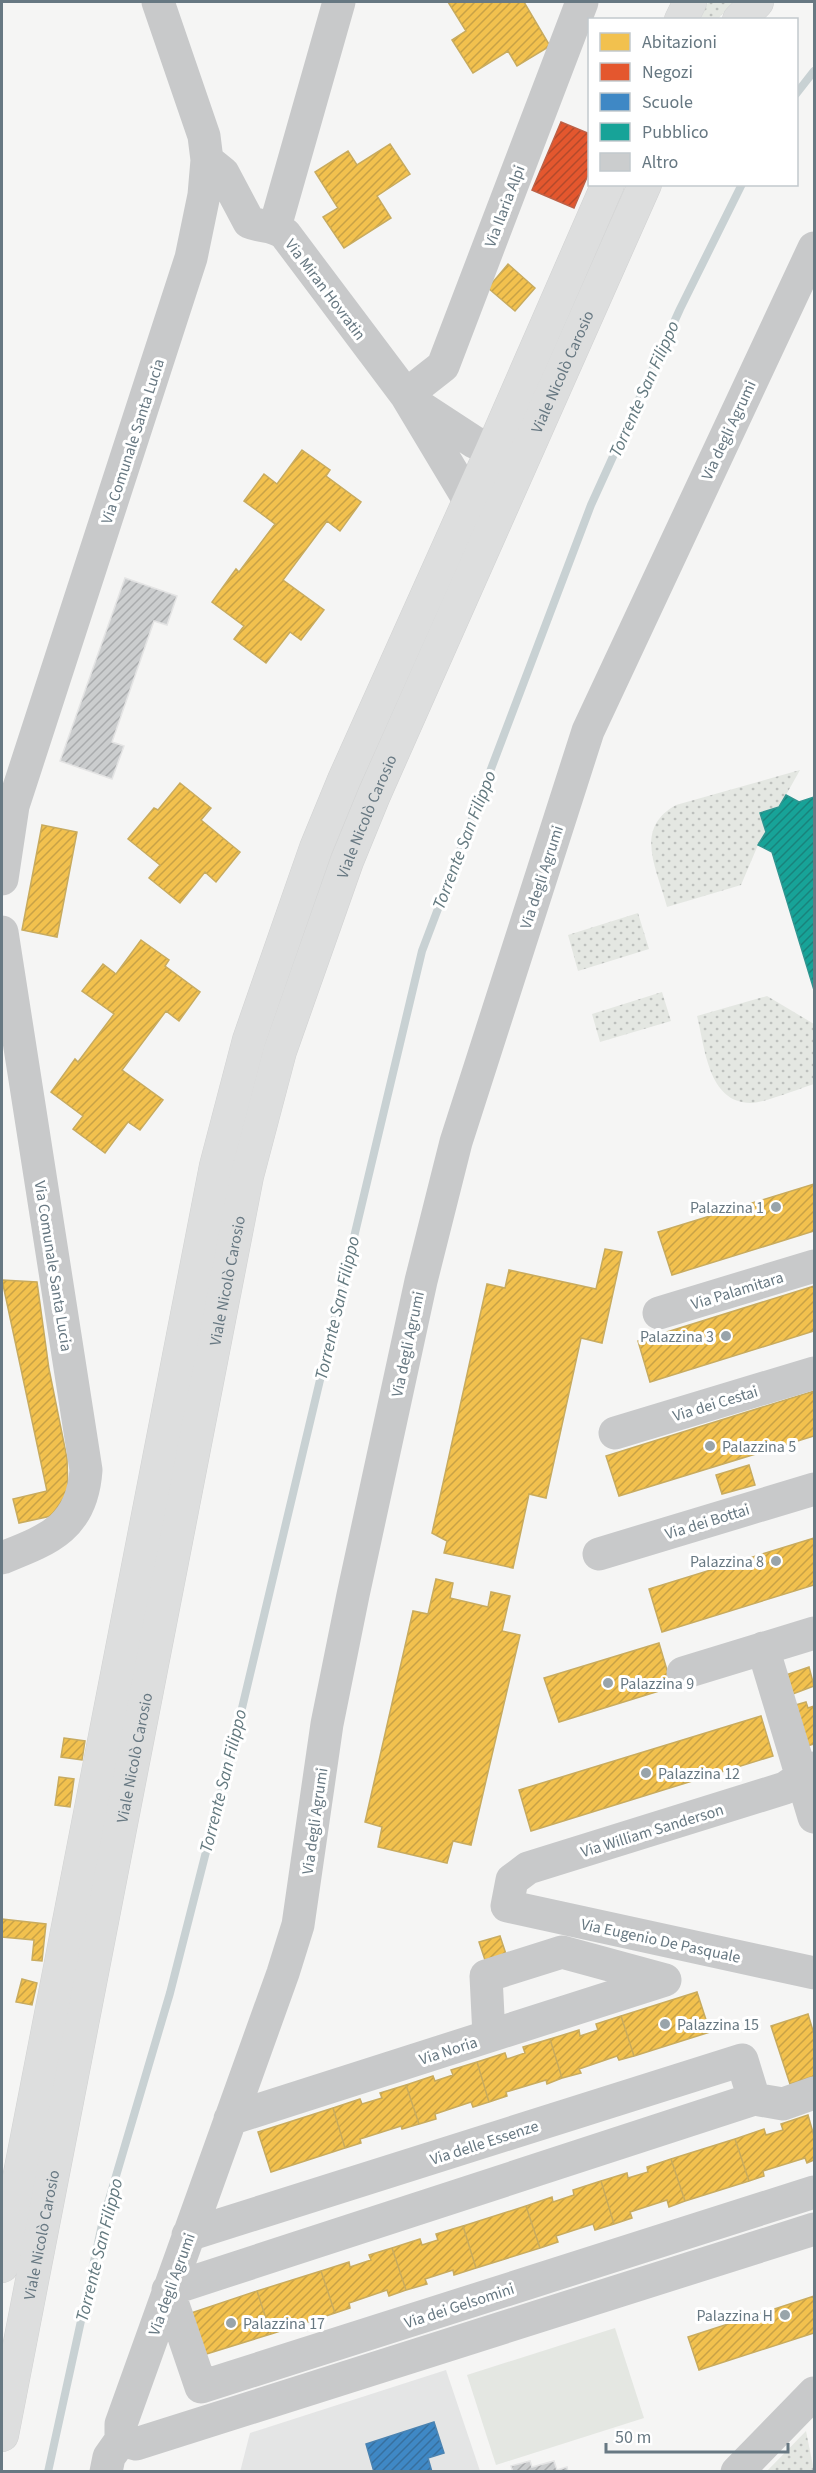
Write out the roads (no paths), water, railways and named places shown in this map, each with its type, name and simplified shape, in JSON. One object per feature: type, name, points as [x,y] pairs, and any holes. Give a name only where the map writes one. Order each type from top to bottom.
[{"type":"main road","points":[[682,18],[690,2]]},
{"type":"main road","points":[[741,18],[757,2]]},
{"type":"main road","name":"Viale Nicolò Carosio","points":[[2,2435],[247,1176],[262,1116],[280,1051],[347,861],[507,457],[607,186]]},
{"type":"main road","name":"Viale Nicolò Carosio","points":[[2,2260],[214,1177],[252,1030],[316,848],[469,500],[507,457],[644,186]]},
{"type":"street","name":"Via Comunale Santa Lucia","points":[[2,879],[8,832],[21,782],[191,258],[204,195],[207,160],[204,136],[159,2]]},
{"type":"street","points":[[275,226],[339,2]]},
{"type":"street","name":"Via Ilaria Alpi","points":[[410,402],[443,366],[582,2]]},
{"type":"street","name":"Via Miran Hovratin","points":[[207,160],[223,173],[249,222],[260,226],[275,226],[285,234],[410,402],[469,500]]},
{"type":"street","name":"Via degli Agrumi","points":[[106,2472],[109,2457],[121,2440],[121,2424],[283,1973],[298,1925],[327,1724],[370,1513],[421,1281],[456,1142],[495,1016],[588,731],[814,248]]},
{"type":"street","points":[[410,402],[507,457]]},
{"type":"street","name":"Via Comunale Santa Lucia","points":[[2,932],[86,1470],[84,1491],[78,1508],[65,1525],[49,1537],[2,1558]]},
{"type":"street","name":"Via Palamitara","points":[[659,1313],[814,1266]]},
{"type":"street","name":"Via dei Cestai","points":[[615,1433],[814,1373]]},
{"type":"street","name":"Via dei Bottai","points":[[599,1554],[814,1489]]},
{"type":"street","points":[[683,1673],[814,1633]]},
{"type":"street","points":[[763,1648],[808,1772],[814,1816]]},
{"type":"street","name":"Via William Sanderson","points":[[507,1906],[512,1880],[528,1868],[785,1788],[808,1772]]},
{"type":"street","name":"Via Eugenio De Pasquale","points":[[507,1906],[814,1973]]},
{"type":"street","name":"Via Noria","points":[[230,2119],[665,1980],[562,1952],[486,1976],[489,2036]]},
{"type":"street","name":"Via delle Essenze","points":[[188,2235],[742,2060],[754,2099]]},
{"type":"street","points":[[168,2290],[754,2099],[783,2104],[814,2093]]},
{"type":"street","name":"Via dei Gelsomini","points":[[168,2290],[201,2386],[814,2192]]},
{"type":"street","points":[[121,2440],[136,2444],[814,2229]]},
{"type":"street","points":[[640,2248],[651,2281]]},
{"type":"street","points":[[432,2313],[444,2347]]},
{"type":"street","points":[[737,2472],[814,2394]]},
{"type":"waterway","name":"Torrente San Filippo","points":[[798,91],[814,71]]},
{"type":"waterway","name":"Torrente San Filippo","points":[[48,2472],[103,2220],[170,1993],[233,1746],[422,951],[591,505],[680,309],[741,186]]},
{"type":"place","name":"Palazzina 1","points":[[776,1207]]},
{"type":"place","name":"Palazzina 3","points":[[726,1336]]},
{"type":"place","name":"Palazzina 5","points":[[710,1446]]},
{"type":"place","name":"Palazzina 8","points":[[776,1561]]},
{"type":"place","name":"Palazzina 9","points":[[608,1683]]},
{"type":"place","name":"Palazzina 12","points":[[646,1773]]},
{"type":"place","name":"Palazzina 15","points":[[665,2024]]},
{"type":"place","name":"Palazzina H","points":[[785,2315]]},
{"type":"place","name":"Palazzina 17","points":[[231,2323]]}]
